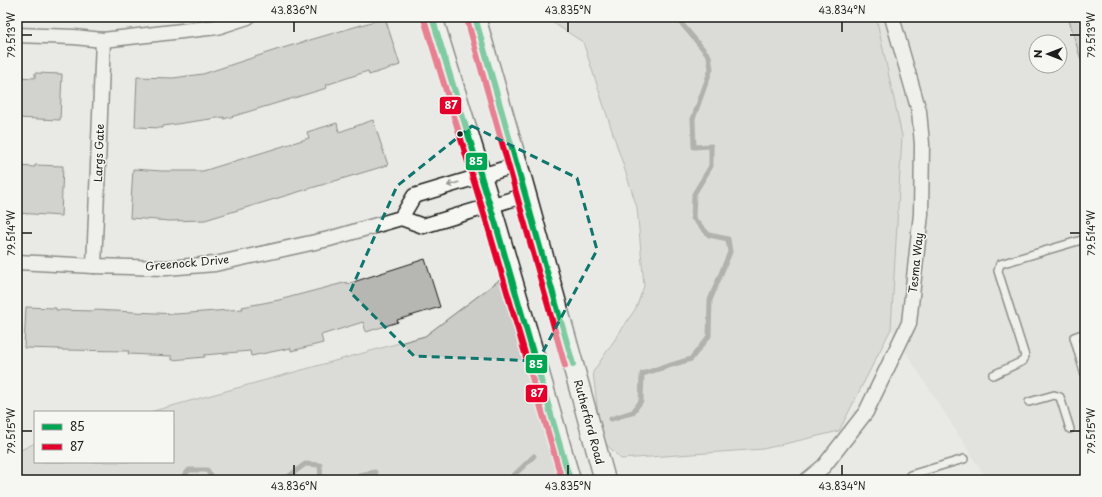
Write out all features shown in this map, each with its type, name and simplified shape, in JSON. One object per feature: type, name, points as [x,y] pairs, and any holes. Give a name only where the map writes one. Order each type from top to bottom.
[{"type":"main road","points":[[432,17],[490,205],[570,480]]},
{"type":"main road","name":"Rutherford Road","points":[[475,17],[605,480]]},
{"type":"street","points":[[17,35],[74,37],[103,40],[217,27],[248,17]]},
{"type":"street","name":"Tesma Way","points":[[807,480],[824,466],[866,412],[909,323],[921,214],[922,144],[920,111],[892,17]]},
{"type":"street","name":"Largs Gate","points":[[94,266],[103,40]]},
{"type":"street","points":[[517,165],[414,196],[401,218],[423,226],[526,195]]},
{"type":"street","name":"Greenock Drive","points":[[17,262],[166,268],[215,264],[329,239],[401,218]]},
{"type":"lane","points":[[992,375],[1024,362],[1025,356],[998,271],[1000,264],[1085,239]]},
{"type":"lane","points":[[1085,333],[1074,337],[1082,355],[1085,375]]},
{"type":"lane","points":[[1029,402],[1054,395],[1060,396],[1070,429]]},
{"type":"lane","points":[[910,475],[964,458]]},
{"type":"highlighted area","points":[[472,126],[577,178],[597,250],[538,361],[414,356],[350,292],[397,186]]},
{"type":"shaded area","points":[[544,17],[876,17],[902,136],[891,329],[839,431],[763,449],[621,459],[601,439],[593,372],[636,308],[644,286],[637,207],[583,42]]},
{"type":"shaded area","points":[[876,17],[1085,17],[1085,480],[987,480],[891,329],[902,136]]},
{"type":"shaded area","points":[[502,278],[558,480],[17,480],[17,452],[34,444],[34,463],[174,463],[174,411],[154,411],[425,336]]},
{"type":"building","points":[[1068,17],[1085,17],[1085,63],[1082,63]]},
{"type":"building","points":[[385,18],[400,65],[369,75],[368,71],[326,85],[327,88],[224,119],[224,117],[163,126],[163,128],[135,127],[137,77],[173,78],[203,74],[276,50]]},
{"type":"building","points":[[35,73],[62,74],[60,120],[17,118],[17,77],[35,78]]},
{"type":"building","points":[[373,120],[388,165],[205,220],[170,221],[130,218],[133,169],[203,171],[309,138],[307,132],[337,123],[339,132]]},
{"type":"building","points":[[35,165],[63,166],[61,216],[17,213],[17,166],[35,167]]},
{"type":"building","points":[[425,259],[440,307],[397,320],[398,322],[366,332],[363,322],[321,335],[323,343],[291,351],[291,348],[251,356],[250,351],[204,355],[205,357],[172,360],[172,356],[128,354],[129,351],[24,348],[26,307],[56,308],[56,310],[94,310],[176,314],[243,309],[242,307],[279,300],[347,282],[347,284]]},
{"type":"waterway","points":[[611,419],[633,412],[641,401],[642,374],[691,359],[709,336],[710,300],[730,252],[728,239],[709,235],[693,218],[694,194],[711,166],[711,146],[694,147],[693,119],[711,69],[709,56],[676,17]]},
{"type":"waterway","points":[[509,480],[534,456]]},
{"type":"waterway","points":[[284,480],[305,464],[320,465],[321,480]]},
{"type":"waterway","points":[[181,480],[189,470],[207,470],[214,480]]},
{"type":"waterway","points":[[359,480],[359,475],[375,472],[377,480]]},
{"type":"transit line","name":"85","points":[[432,17],[496,225],[570,480]]},
{"type":"transit line","name":"85","points":[[475,17],[573,364]]},
{"type":"transit line","name":"87","points":[[424,19],[488,227],[562,480]]},
{"type":"transit line","name":"87","points":[[467,19],[565,366]]}]
